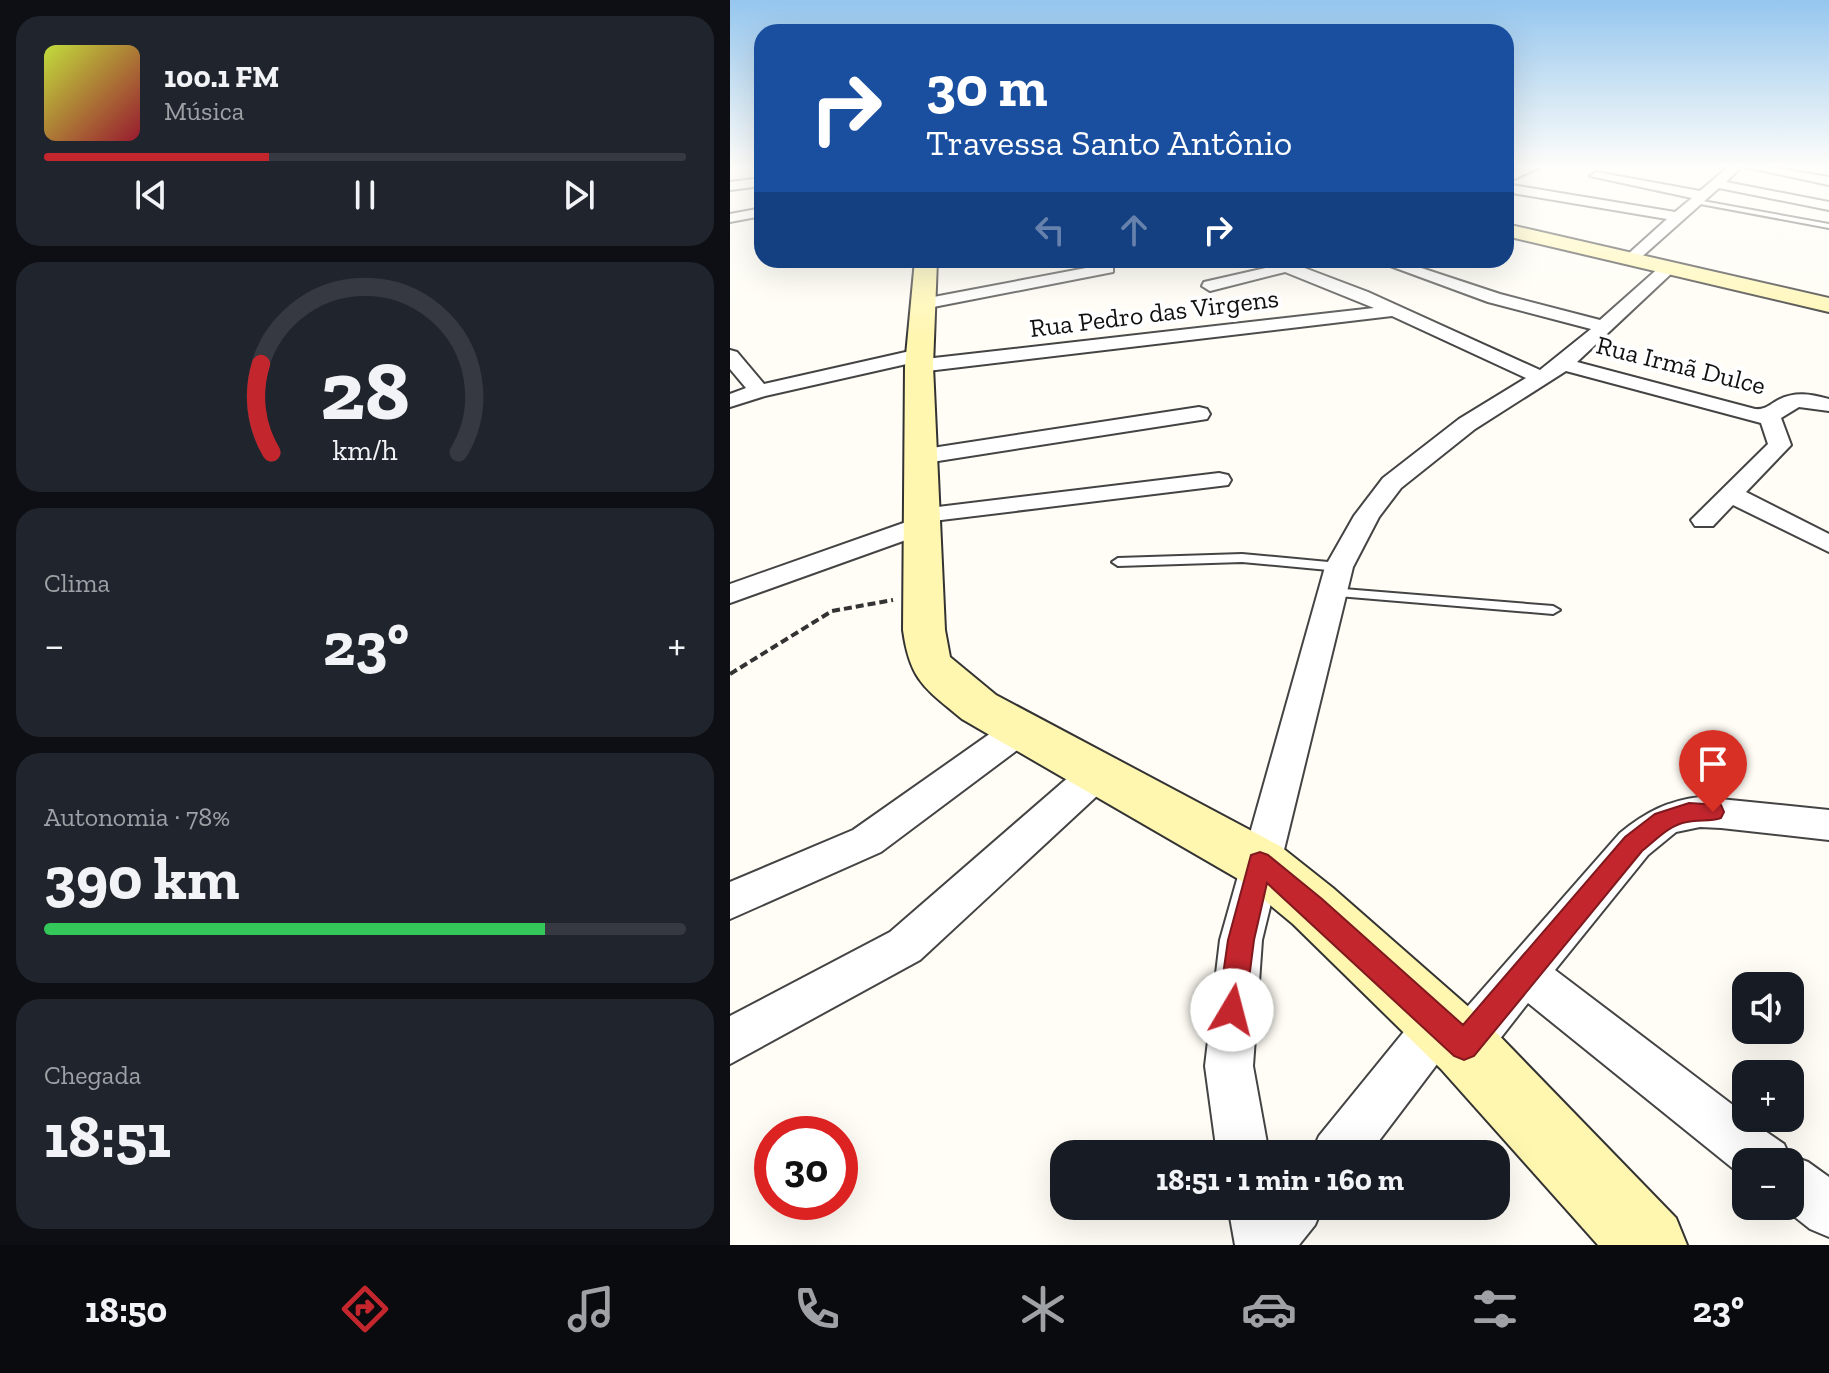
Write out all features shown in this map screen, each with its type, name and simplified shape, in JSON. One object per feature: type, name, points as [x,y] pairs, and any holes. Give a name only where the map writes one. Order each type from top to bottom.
[{"type":"street","points":[[1632,258],[1669,225]]},
{"type":"street","points":[[1514,232],[1829,305]]},
{"type":"street","points":[[925,268],[919,361],[919,457],[924,630],[929,661],[944,679],[979,707],[1260,863],[1313,906],[1452,1034],[1649,1245]]},
{"type":"street","points":[[1210,286],[1284,268]]},
{"type":"street","name":"Rua Irmã Dulce","points":[[1290,268],[1552,371],[1737,413],[1770,417],[1789,403],[1799,400],[1829,405]]},
{"type":"street","points":[[1406,268],[1494,298],[1605,327]]},
{"type":"street","points":[[1241,1140],[1229,1052],[1241,940],[1335,580],[1367,516],[1392,483],[1454,433],[1552,371],[1668,268]]},
{"type":"street","points":[[923,304],[1107,269]]},
{"type":"street","name":"Rua Pedro das Virgens","points":[[730,401],[759,391],[919,361],[1394,311]]},
{"type":"street","points":[[730,356],[759,391]]},
{"type":"street","points":[[919,457],[1199,414]]},
{"type":"street","points":[[1704,520],[1780,445],[1770,417]]},
{"type":"street","points":[[730,594],[922,520],[1219,480]]},
{"type":"street","points":[[1730,494],[1829,544]]},
{"type":"street","points":[[730,901],[867,841],[1020,730]]},
{"type":"street","points":[[730,1041],[905,946],[1099,772]]},
{"type":"street","points":[[1350,1140],[1452,1034],[1526,974],[1634,844],[1663,820],[1689,812],[1713,812],[1800,827],[1829,825]]},
{"type":"street","points":[[1526,974],[1748,1148]]},
{"type":"street","points":[[1804,1191],[1829,1210]]},
{"type":"street","points":[[1258,1220],[1263,1245]]},
{"type":"street","points":[[1263,1245],[1284,1220]]},
{"type":"lane","points":[[1118,562],[1242,558],[1335,580],[1553,610]]},
{"type":"path","points":[[730,674],[832,611],[923,594]]},
{"type":"route","points":[[1232,1010],[1241,940],[1260,863],[1313,906],[1464,1046],[1634,844],[1663,820],[1689,812],[1713,812]]}]
